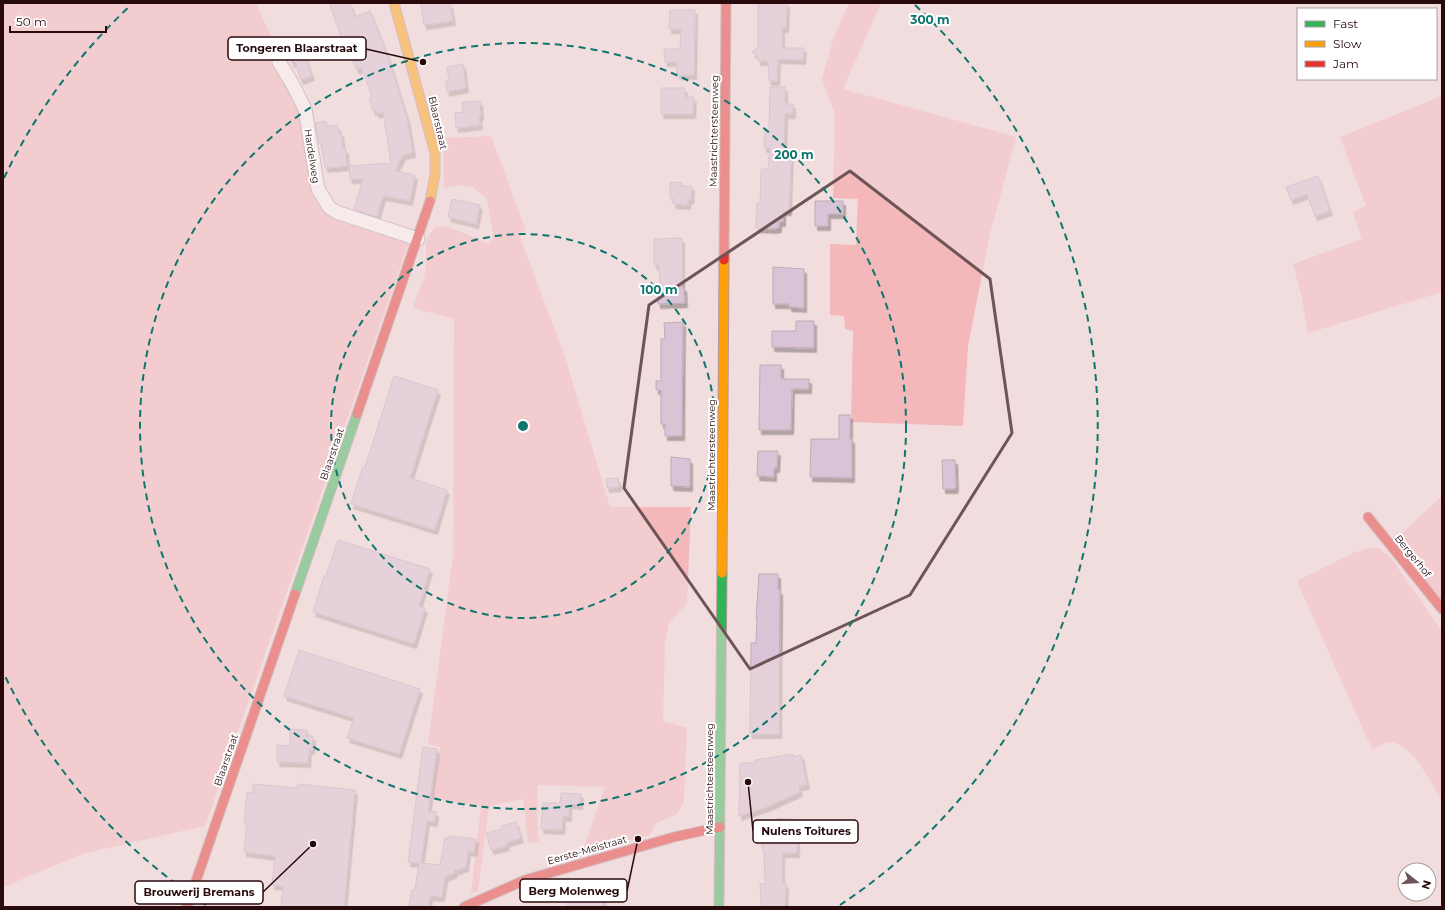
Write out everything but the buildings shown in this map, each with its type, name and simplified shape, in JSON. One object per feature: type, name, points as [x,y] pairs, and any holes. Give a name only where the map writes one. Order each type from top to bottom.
[{"type":"street","name":"Blaarstraat","points":[[187,907],[430,201],[435,175],[435,153],[394,3]]},
{"type":"street","name":"Maastrichtersteenweg","points":[[719,907],[726,3]]},
{"type":"street","name":"Hardelweg","points":[[279,62],[305,109],[318,189],[329,207],[336,212],[418,239]]},
{"type":"street","name":"Bergerhof","points":[[1368,517],[1442,609]]},
{"type":"street","name":"Eerste-Meistraat","points":[[464,907],[525,880],[674,837],[720,827]]},
{"type":"highlighted area","points":[[850,171],[990,279],[1012,433],[910,595],[750,669],[624,488],[649,305]]},
{"type":"shaded area","points":[[3,3],[256,3],[302,110],[309,182],[313,196],[320,208],[327,214],[409,242],[205,826],[85,853],[3,887]]},
{"type":"shaded area","points":[[849,3],[881,3],[843,89],[1016,137],[990,234],[968,346],[963,426],[851,422],[853,331],[845,329],[844,316],[830,315],[830,244],[856,245],[858,199],[833,198],[835,114],[822,79],[833,40]]},
{"type":"shaded area","points":[[1442,96],[1442,292],[1308,333],[1302,298],[1293,264],[1362,239],[1353,212],[1366,206],[1340,137]]},
{"type":"shaded area","points":[[491,136],[526,231],[518,232],[564,354],[610,507],[691,507],[687,603],[669,623],[665,641],[663,721],[687,728],[684,802],[677,814],[656,823],[650,835],[582,853],[605,787],[538,785],[537,816],[539,842],[528,843],[523,799],[489,806],[478,891],[471,894],[481,806],[432,799],[440,747],[428,744],[453,555],[454,319],[413,308],[425,273],[426,246],[428,237],[436,227],[457,230],[490,244],[493,234],[487,199],[473,187],[458,185],[444,188],[443,138]]},
{"type":"shaded area","points":[[1442,496],[1442,603],[1398,542],[1399,537],[1404,531]]},
{"type":"shaded area","points":[[1369,548],[1379,548],[1391,558],[1442,631],[1442,801],[1427,775],[1406,749],[1398,744],[1390,742],[1373,749],[1297,581],[1353,553]]},
{"type":"traffic: fast","points":[[295,594],[357,414]]},
{"type":"traffic: fast","points":[[719,907],[722,573]]},
{"type":"traffic: slow","points":[[394,3],[435,153],[435,175],[430,201]]},
{"type":"traffic: slow","points":[[722,573],[724,260]]},
{"type":"traffic: jam","points":[[724,260],[726,3]]},
{"type":"traffic: jam","points":[[357,414],[430,201]]},
{"type":"traffic: jam","points":[[1368,517],[1442,609]]},
{"type":"traffic: jam","points":[[187,907],[295,594]]},
{"type":"traffic: jam","points":[[464,907],[525,880],[674,837],[720,827]]},
{"type":"place","name":"Tongeren Blaarstraat","points":[[423,62]]},
{"type":"place","name":"Nulens Toitures","points":[[748,782]]},
{"type":"place","name":"Berg Molenweg","points":[[638,839]]},
{"type":"place","name":"Brouwerij Bremans","points":[[313,844]]}]
